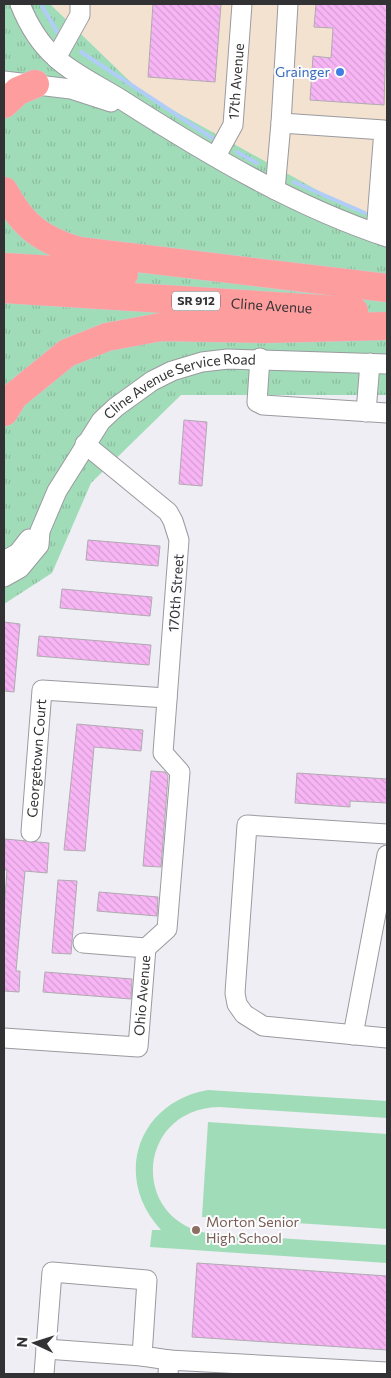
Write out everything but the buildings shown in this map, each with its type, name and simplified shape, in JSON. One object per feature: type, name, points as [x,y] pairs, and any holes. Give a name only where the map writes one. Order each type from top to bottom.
[{"type":"highway","points":[[4,104],[18,92],[35,84]]},
{"type":"highway","points":[[4,191],[17,215],[34,231],[55,243],[79,251],[387,289]]},
{"type":"highway","name":"Cline Avenue","points":[[4,267],[387,289]]},
{"type":"highway","name":"Cline Avenue","points":[[4,289],[387,314]]},
{"type":"highway","points":[[4,412],[14,396],[67,354],[107,337],[161,327],[387,326]]},
{"type":"street","points":[[20,4],[29,26],[56,58],[138,111],[275,190],[346,223],[381,235],[384,130],[281,123]]},
{"type":"street","points":[[56,58],[80,15],[80,4]]},
{"type":"street","name":"17th Avenue","points":[[216,156],[233,125],[242,4]]},
{"type":"street","points":[[275,190],[288,4]]},
{"type":"street","points":[[4,81],[71,88],[138,111]]},
{"type":"street","points":[[260,358],[257,402],[263,405],[387,413]]},
{"type":"street","name":"Cline Avenue Service Road","points":[[4,577],[20,568],[32,557],[39,545],[40,531],[57,491],[101,421],[116,407],[152,381],[172,371],[202,362],[260,358],[378,364]]},
{"type":"street","points":[[366,412],[378,364]]},
{"type":"street","name":"170th Street","points":[[85,444],[168,512],[177,531],[180,554],[163,752],[180,772],[168,920],[167,929],[146,948]]},
{"type":"street","name":"Cline Avenue Service Road","points":[[4,561],[18,554],[28,540],[40,531]]},
{"type":"street","name":"Georgetown Court","points":[[31,832],[42,690],[168,698]]},
{"type":"street","points":[[387,834],[247,825],[236,978],[237,1004],[244,1014],[262,1026],[387,1038]]},
{"type":"street","points":[[353,1035],[387,855]]},
{"type":"street","name":"Ohio Avenue","points":[[4,1038],[138,1047],[146,948],[83,943]]},
{"type":"street","points":[[44,1374],[52,1272],[147,1280],[142,1356]]},
{"type":"street","points":[[46,1349],[142,1356],[169,1367],[387,1372]]},
{"type":"shaded area","points":[[50,4],[387,4],[387,218],[353,210],[142,93]]},
{"type":"green space","points":[[4,4],[50,4],[142,93],[353,210],[387,218],[387,395],[181,395],[91,483],[52,573],[4,604]]},
{"type":"green space","points":[[208,1090],[387,1101],[387,1118],[219,1107],[191,1113],[171,1126],[158,1145],[153,1168],[156,1190],[167,1210],[186,1226],[213,1234],[387,1245],[387,1263],[150,1247],[152,1230],[161,1230],[146,1209],[138,1187],[136,1166],[140,1145],[149,1126],[164,1109],[184,1097]]},
{"type":"green space","points":[[208,1122],[387,1134],[387,1229],[202,1217]]},
{"type":"waterway","points":[[41,4],[57,32]]},
{"type":"waterway","points":[[81,52],[212,138]]},
{"type":"waterway","points":[[237,152],[257,163]]},
{"type":"waterway","points":[[294,182],[365,213]]},
{"type":"place","name":"Grainger","points":[[340,72]]},
{"type":"place","name":"Morton Senior High School","points":[[196,1230]]}]
